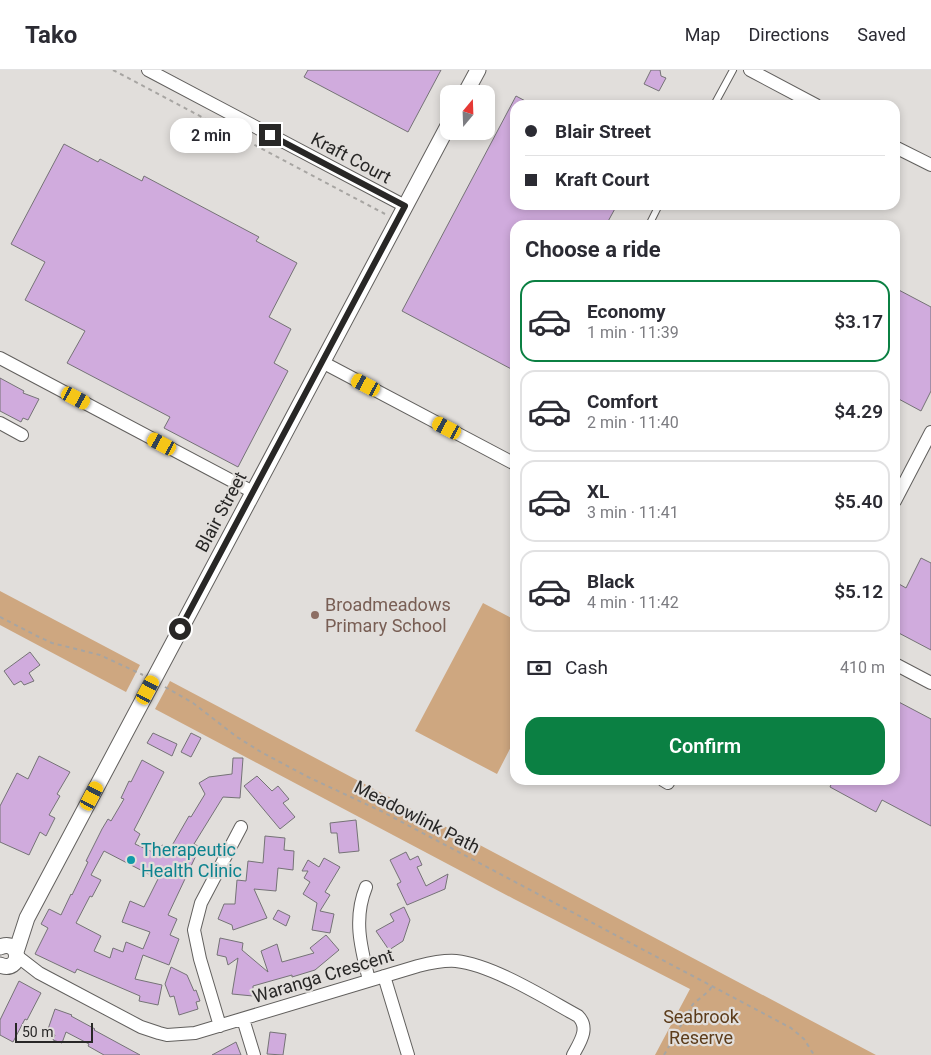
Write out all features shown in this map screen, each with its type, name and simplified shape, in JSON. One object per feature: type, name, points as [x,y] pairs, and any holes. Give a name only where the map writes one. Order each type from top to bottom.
[{"type":"street","name":"Kraft Court","points":[[148,70],[405,206]]},
{"type":"street","points":[[470,85],[478,70]]},
{"type":"street","points":[[750,70],[807,100]]},
{"type":"street","name":"Blair Street","points":[[7,959],[26,918],[440,140]]},
{"type":"street","points":[[900,149],[931,166]]},
{"type":"street","points":[[0,358],[253,492]]},
{"type":"street","points":[[322,362],[510,461]]},
{"type":"street","points":[[0,423],[22,435]]},
{"type":"street","points":[[900,491],[931,432]]},
{"type":"street","points":[[900,667],[931,683]]},
{"type":"street","points":[[220,1026],[200,959],[194,930],[201,903],[241,827]]},
{"type":"street","points":[[366,887],[359,909],[358,926],[369,980]]},
{"type":"street","name":"Waranga Crescent","points":[[7,959],[39,973],[126,1020],[159,1034],[186,1035],[418,966],[443,962],[470,964],[491,970],[578,1016],[584,1029],[583,1036],[573,1055]]},
{"type":"street","points":[[384,976],[408,1055]]},
{"type":"street","points":[[243,1019],[254,1055]]},
{"type":"lane","points":[[717,100],[733,70]]},
{"type":"path","points":[[113,70],[385,214]]},
{"type":"path","name":"Meadowlink Path","points":[[0,617],[52,642],[90,651],[111,659],[153,681],[193,703],[237,737],[261,752],[366,803],[791,1028],[804,1039],[814,1055]]},
{"type":"path","points":[[664,1055],[693,1004],[709,991],[712,986]]},
{"type":"green space","points":[[0,591],[140,665],[126,692],[0,625]]},
{"type":"green space","points":[[483,603],[510,617],[510,749],[497,774],[415,731]]},
{"type":"green space","name":"Seabrook Reserve","points":[[170,681],[876,1055],[655,1055],[690,989],[514,899],[155,709]]},
{"type":"building","points":[[308,70],[441,70],[408,132],[304,77]]},
{"type":"building","points":[[651,70],[660,70],[661,76],[666,78],[659,91],[644,84]]},
{"type":"building","points":[[516,96],[524,100],[514,100]]},
{"type":"building","points":[[510,107],[510,210],[614,210],[609,220],[510,220],[510,368],[402,311],[493,140],[495,140],[495,136]]},
{"type":"building","points":[[64,144],[98,162],[100,159],[142,181],[144,176],[259,237],[256,241],[297,263],[269,317],[291,329],[274,363],[288,371],[238,467],[164,428],[170,417],[67,363],[85,331],[25,300],[45,262],[11,244]]},
{"type":"building","points":[[900,291],[931,307],[931,391],[921,411],[900,400]]},
{"type":"building","points":[[0,378],[24,391],[23,393],[39,399],[28,420],[23,418],[21,422],[0,411]]},
{"type":"building","points":[[921,558],[931,563],[931,650],[900,634],[900,585],[906,588]]},
{"type":"building","points":[[30,652],[40,665],[29,673],[34,681],[24,685],[21,681],[14,685],[4,671]]},
{"type":"building","points":[[900,703],[931,719],[931,826],[882,800],[876,812],[830,787],[831,785],[900,785]]},
{"type":"building","points":[[153,733],[177,744],[172,756],[147,743]]},
{"type":"building","points":[[191,733],[201,738],[191,757],[181,752]]},
{"type":"building","points":[[39,756],[70,772],[57,794],[60,796],[49,815],[55,818],[46,836],[40,832],[29,855],[0,842],[0,806],[17,773],[28,779]]},
{"type":"building","points":[[233,758],[243,758],[240,798],[223,797],[194,844],[200,847],[168,915],[177,919],[170,935],[179,939],[169,965],[143,955],[135,979],[162,985],[158,1005],[139,1001],[140,996],[77,969],[75,973],[35,954],[48,928],[41,924],[49,909],[61,915],[88,862],[86,861],[102,829],[108,819],[111,821],[124,799],[121,798],[142,760],[164,772],[134,830],[140,834],[135,844],[157,854],[162,845],[170,849],[189,816],[191,817],[205,794],[199,783],[209,777],[232,774]],"holes":[[[104,851],[158,879],[144,907],[130,901],[122,922],[150,932],[143,949],[126,942],[123,952],[113,948],[110,958],[94,951],[101,936],[76,923],[101,880],[91,875]]]},
{"type":"building","points":[[257,776],[272,791],[278,786],[289,799],[283,803],[295,817],[280,829],[244,786]]},
{"type":"building","points":[[356,820],[359,851],[339,853],[337,833],[331,833],[330,823]]},
{"type":"building","points":[[265,836],[285,838],[284,850],[294,851],[293,870],[278,868],[276,891],[254,889],[267,918],[233,930],[232,925],[218,919],[224,904],[235,904],[237,880],[246,881],[248,861],[263,863]]},
{"type":"building","points":[[406,852],[410,860],[418,856],[422,865],[417,867],[426,886],[448,874],[445,889],[407,905],[397,884],[401,882],[390,860]]},
{"type":"building","points":[[324,858],[340,867],[325,892],[330,895],[320,911],[334,914],[330,933],[312,930],[317,903],[303,894],[310,882],[304,878],[308,871],[302,871],[308,860],[319,867]]},
{"type":"building","points":[[404,907],[410,920],[403,941],[389,950],[376,931],[394,921],[390,914]]},
{"type":"building","points":[[278,910],[290,916],[286,926],[273,919]]},
{"type":"building","points":[[326,935],[339,950],[315,970],[253,986],[253,996],[232,994],[238,958],[228,965],[226,957],[217,955],[220,938],[243,943],[242,950],[268,972],[261,951],[277,944],[282,962],[314,953],[310,948]]},
{"type":"building","points":[[171,967],[187,975],[200,1001],[196,1002],[198,1009],[179,1015],[174,996],[170,997],[165,984]]},
{"type":"building","points":[[19,981],[41,993],[13,1042],[0,1035],[0,1020]]},
{"type":"building","points":[[55,1009],[72,1015],[94,1030],[140,1055],[104,1055],[88,1046],[89,1044],[66,1032],[62,1043],[53,1040],[55,1035],[47,1032]]},
{"type":"building","points":[[270,1032],[286,1034],[283,1055],[267,1054]]},
{"type":"building","points":[[236,1042],[241,1055],[212,1055]]},
{"type":"place","name":"Broadmeadows Primary School","points":[[315,615]]},
{"type":"place","name":"Therapeutic Health Clinic","points":[[131,860]]},
{"type":"route","points":[[180,629],[405,206],[270,135]]}]
